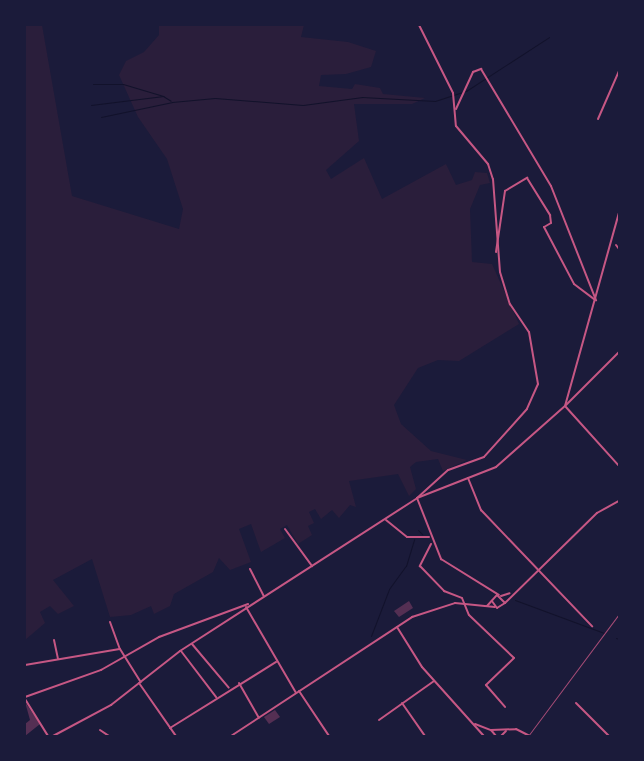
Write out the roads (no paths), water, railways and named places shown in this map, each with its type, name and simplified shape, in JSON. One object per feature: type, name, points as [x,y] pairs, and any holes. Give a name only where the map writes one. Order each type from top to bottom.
[{"type":"street","points":[[53,736],[88,720],[180,651],[246,607],[374,529],[417,498],[448,470],[484,456],[528,409],[536,393],[529,332],[510,304],[496,252],[493,178],[488,164],[456,126],[456,109],[453,95],[420,25]]},
{"type":"street","points":[[456,109],[475,70],[481,69],[551,186],[596,300]]},
{"type":"street","points":[[598,119],[619,72]]},
{"type":"street","points":[[496,252],[505,191],[521,178],[528,178],[550,215],[552,223],[544,227],[574,284],[596,300]]},
{"type":"street","points":[[565,406],[619,213]]},
{"type":"street","points":[[616,245],[619,249]]},
{"type":"street","points":[[417,498],[496,467],[565,406],[619,352]]},
{"type":"street","points":[[565,406],[619,466]]},
{"type":"street","points":[[468,478],[481,510],[535,570],[592,626]]},
{"type":"street","points":[[417,498],[432,544],[447,565],[493,590],[505,603]]},
{"type":"street","points":[[231,736],[396,627],[428,609],[466,605],[495,607],[505,603],[510,593],[597,513],[619,501]]},
{"type":"street","points":[[386,520],[407,537],[429,537]]},
{"type":"street","points":[[285,529],[312,566]]},
{"type":"street","points":[[432,544],[420,566],[444,591],[466,605],[469,615],[514,658],[486,685],[505,707]]},
{"type":"street","points":[[250,569],[264,596]]},
{"type":"street","points":[[493,590],[495,607]]},
{"type":"street","points":[[486,606],[500,596],[510,593]]},
{"type":"street","points":[[48,736],[25,698],[124,657],[158,637],[251,604]]},
{"type":"street","points":[[246,607],[276,662],[296,693]]},
{"type":"street","points":[[110,622],[124,657],[176,736]]},
{"type":"street","points":[[396,627],[434,682],[484,736]]},
{"type":"street","points":[[54,640],[58,658]]},
{"type":"street","points":[[192,644],[229,689]]},
{"type":"street","points":[[25,665],[120,649]]},
{"type":"street","points":[[180,651],[216,697]]},
{"type":"street","points":[[170,728],[238,683],[276,662]]},
{"type":"street","points":[[379,720],[434,682]]},
{"type":"street","points":[[238,683],[259,718]]},
{"type":"street","points":[[299,691],[329,736]]},
{"type":"street","points":[[402,703],[424,736]]},
{"type":"street","points":[[576,703],[609,736]]},
{"type":"street","points":[[473,723],[491,730],[508,730],[530,736]]},
{"type":"street","points":[[100,730],[109,736]]},
{"type":"street","points":[[491,730],[496,736]]},
{"type":"street","points":[[501,736],[508,730]]},
{"type":"waterway","points":[[101,117],[172,102],[215,98],[303,105],[362,97],[435,101],[466,91],[549,37]]},
{"type":"waterway","points":[[93,84],[123,84],[163,96]]},
{"type":"waterway","points":[[91,105],[163,96],[171,101]]},
{"type":"waterway","points":[[418,530],[422,534]]},
{"type":"waterway","points":[[371,636],[389,589],[406,566],[414,539]]},
{"type":"waterway","points":[[515,600],[604,633]]},
{"type":"railway","points":[[528,736],[619,614]]}]
